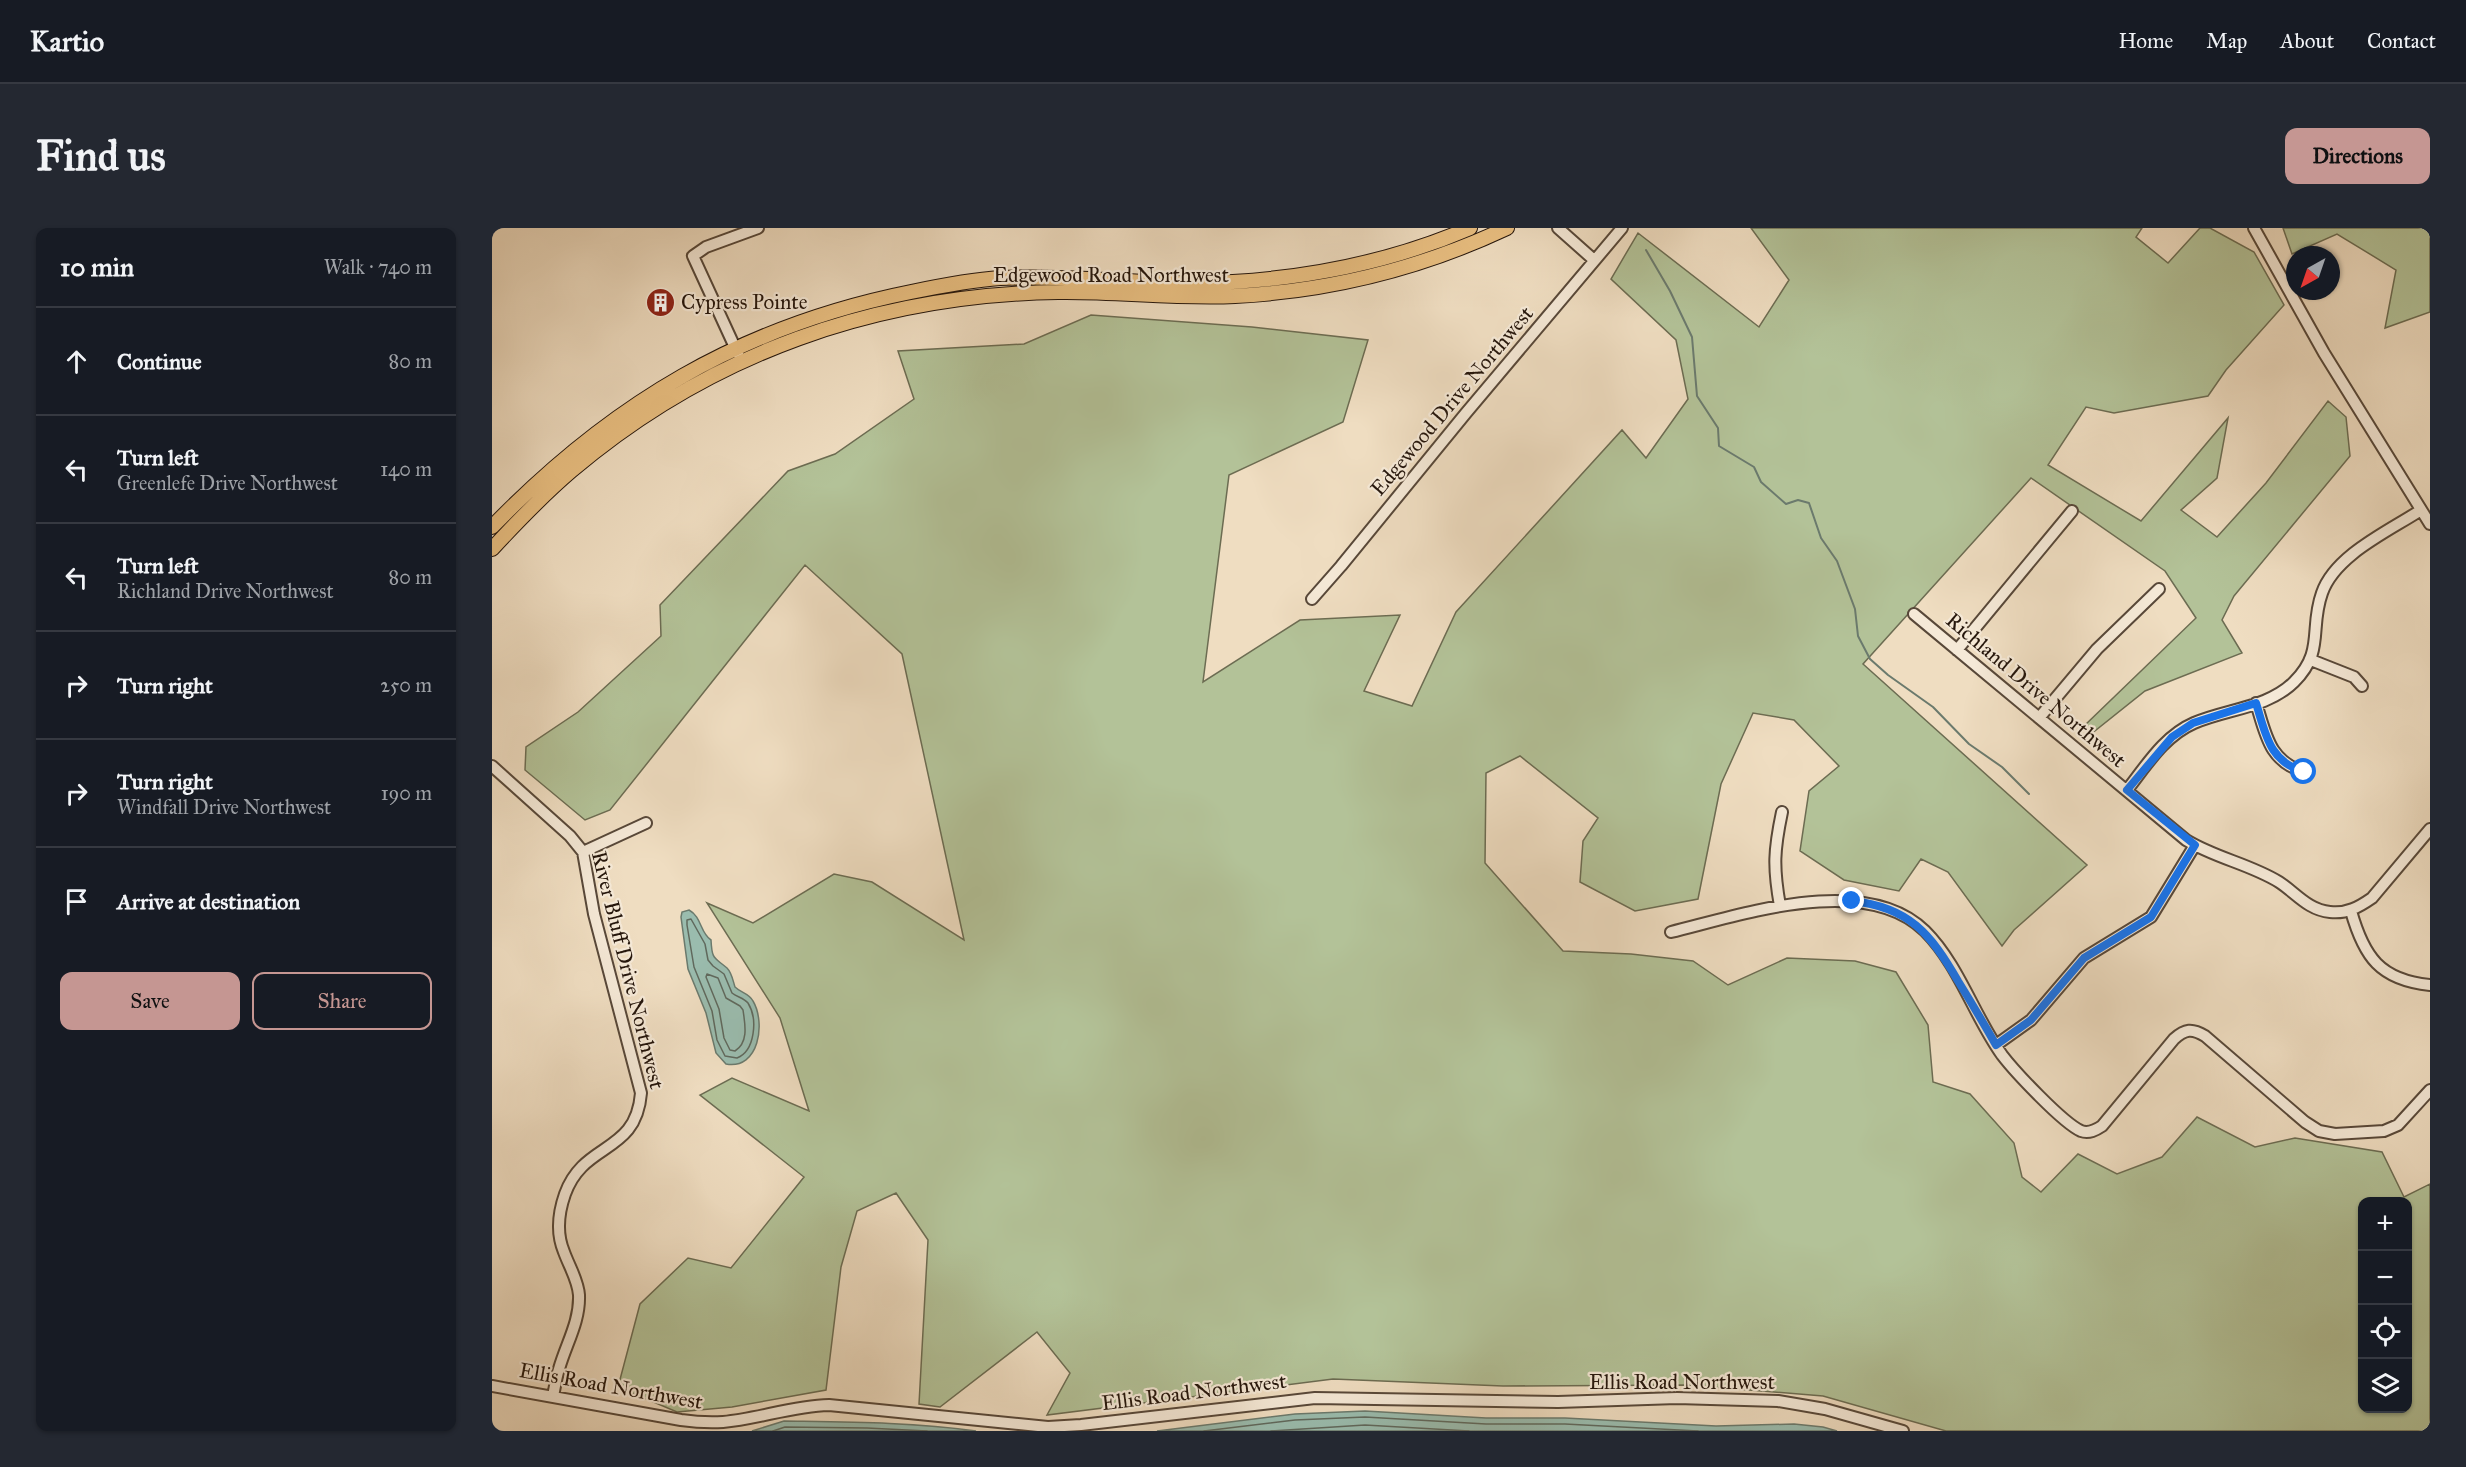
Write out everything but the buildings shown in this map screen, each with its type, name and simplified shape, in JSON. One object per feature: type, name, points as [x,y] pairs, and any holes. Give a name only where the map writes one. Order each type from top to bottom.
[{"type":"main road","name":"Edgewood Road Northwest","points":[[492,527],[524,495],[601,429],[644,399],[736,347],[828,313],[880,298],[998,278],[1232,282],[1301,275],[1362,264],[1432,243],[1470,228]]},
{"type":"main road","name":"Edgewood Road Northwest","points":[[492,549],[533,506],[609,441],[650,412],[695,384],[741,362],[792,339],[834,325],[952,299],[1060,292],[1235,296],[1335,284],[1421,262],[1507,228]]},
{"type":"street","points":[[741,362],[693,256],[706,247],[758,228]]},
{"type":"street","points":[[1558,228],[1594,260]]},
{"type":"street","name":"Edgewood Drive Northwest","points":[[1312,599],[1622,228]]},
{"type":"street","points":[[2254,228],[2320,347],[2430,524]]},
{"type":"street","points":[[2127,790],[2172,737],[2193,723],[2256,703],[2280,693],[2293,683],[2311,660],[2320,602],[2332,573],[2351,556],[2421,510]]},
{"type":"street","points":[[1957,650],[2072,511]]},
{"type":"street","points":[[2039,718],[2097,649],[2159,589]]},
{"type":"street","name":"Richland Drive Northwest","points":[[1914,614],[2195,845],[2268,876],[2318,909],[2328,912],[2351,911]]},
{"type":"street","points":[[2311,660],[2354,677],[2362,686]]},
{"type":"street","points":[[2256,703],[2270,745],[2277,756],[2289,767],[2304,772]]},
{"type":"street","name":"River Bluff Drive Northwest","points":[[492,766],[570,836],[583,852],[594,914],[641,1093],[634,1123],[622,1138],[583,1164],[572,1177],[560,1210],[558,1227],[563,1251],[573,1271],[579,1292],[578,1314],[559,1369],[553,1396]]},
{"type":"street","points":[[1780,906],[1774,848],[1782,812]]},
{"type":"street","points":[[583,852],[646,823]]},
{"type":"street","points":[[2430,829],[2372,898],[2351,911],[2363,947],[2372,959],[2392,976],[2409,983],[2430,985]]},
{"type":"street","points":[[1996,1045],[2031,1020],[2084,958],[2151,917],[2195,845]]},
{"type":"street","points":[[1671,932],[1780,906],[1852,901],[1880,906],[1902,915],[1924,931],[1938,947],[1996,1045],[2009,1062],[2042,1097],[2080,1131],[2093,1131],[2102,1126],[2183,1031],[2195,1030],[2205,1036],[2305,1122],[2319,1131],[2335,1134],[2384,1131],[2398,1125],[2430,1090]]},
{"type":"street","name":"Ellis Road Northwest","points":[[492,1386],[705,1423],[724,1422],[808,1406],[829,1405],[1048,1427],[1316,1398],[1558,1402],[1677,1398],[1758,1400],[1824,1409],[1903,1431]]},
{"type":"shaded area","points":[[1751,228],[2142,228],[2136,237],[2168,263],[2200,228],[2210,228],[2254,252],[2284,305],[2226,370],[2208,396],[2114,413],[2086,407],[2048,465],[2141,521],[2228,418],[2217,478],[2181,510],[2217,537],[2266,483],[2328,401],[2346,417],[2350,456],[2234,596],[2222,620],[2242,653],[2145,691],[2091,734],[2083,727],[2196,618],[2165,571],[2031,478],[1863,664],[2087,865],[2014,930],[2002,946],[1948,872],[1921,859],[1899,891],[1844,880],[1800,851],[1809,791],[1839,766],[1794,720],[1753,713],[1721,784],[1698,899],[1635,911],[1580,882],[1583,841],[1598,818],[1520,756],[1486,773],[1485,863],[1563,951],[1631,954],[1693,961],[1728,985],[1787,958],[1855,961],[1896,972],[1928,1025],[1933,1082],[1970,1094],[2014,1143],[2022,1177],[2041,1192],[2078,1154],[2117,1174],[2162,1157],[2197,1117],[2255,1147],[2295,1138],[2382,1152],[2404,1197],[2430,1184],[2430,1431],[1946,1431],[1823,1396],[1687,1385],[1503,1386],[1333,1379],[1047,1415],[1070,1373],[1037,1332],[940,1407],[919,1404],[928,1240],[896,1193],[857,1211],[841,1267],[826,1390],[732,1407],[677,1412],[618,1387],[640,1304],[688,1258],[731,1268],[804,1177],[700,1095],[732,1078],[809,1111],[780,1018],[707,903],[753,923],[834,874],[872,882],[964,940],[902,654],[805,565],[610,810],[585,820],[525,770],[526,747],[578,712],[661,636],[660,605],[788,471],[835,454],[914,399],[898,351],[1024,344],[1091,315],[1252,327],[1368,340],[1343,422],[1229,475],[1203,682],[1300,620],[1400,615],[1364,691],[1412,706],[1456,612],[1622,430],[1646,458],[1688,399],[1676,340],[1611,279],[1638,233],[1759,327],[1789,280]]},
{"type":"shaded area","points":[[2283,228],[2430,228],[2430,312],[2385,328],[2396,270],[2337,234],[2310,246],[2289,246]]},
{"type":"water","points":[[689,910],[711,940],[714,957],[729,970],[735,987],[751,998],[757,1010],[759,1032],[757,1043],[746,1060],[737,1064],[726,1064],[716,1053],[706,1013],[688,969],[681,917],[682,912]]},
{"type":"water","points":[[1365,1411],[1486,1418],[1565,1418],[1716,1426],[1794,1424],[1837,1431],[1157,1431],[1295,1414]]},
{"type":"water","points":[[784,1421],[904,1424],[976,1431],[752,1431]]},
{"type":"waterway","points":[[1646,250],[1670,291],[1692,337],[1697,396],[1718,428],[1719,446],[1754,467],[1761,482],[1786,504],[1798,500],[1809,503],[1821,538],[1837,561],[1855,609],[1858,636],[1870,659],[1888,675],[1933,707],[1969,744],[2002,767],[2029,794]]},
{"type":"place","name":"Cypress Pointe","points":[[660,302]]},
{"type":"route","points":[[1852,901],[1891,909],[1924,931],[1938,947],[1996,1045],[2023,1028],[2084,958],[2151,917],[2195,845],[2127,790],[2156,753],[2172,737],[2193,723],[2256,703],[2264,730],[2277,756],[2289,767],[2304,772]]}]
